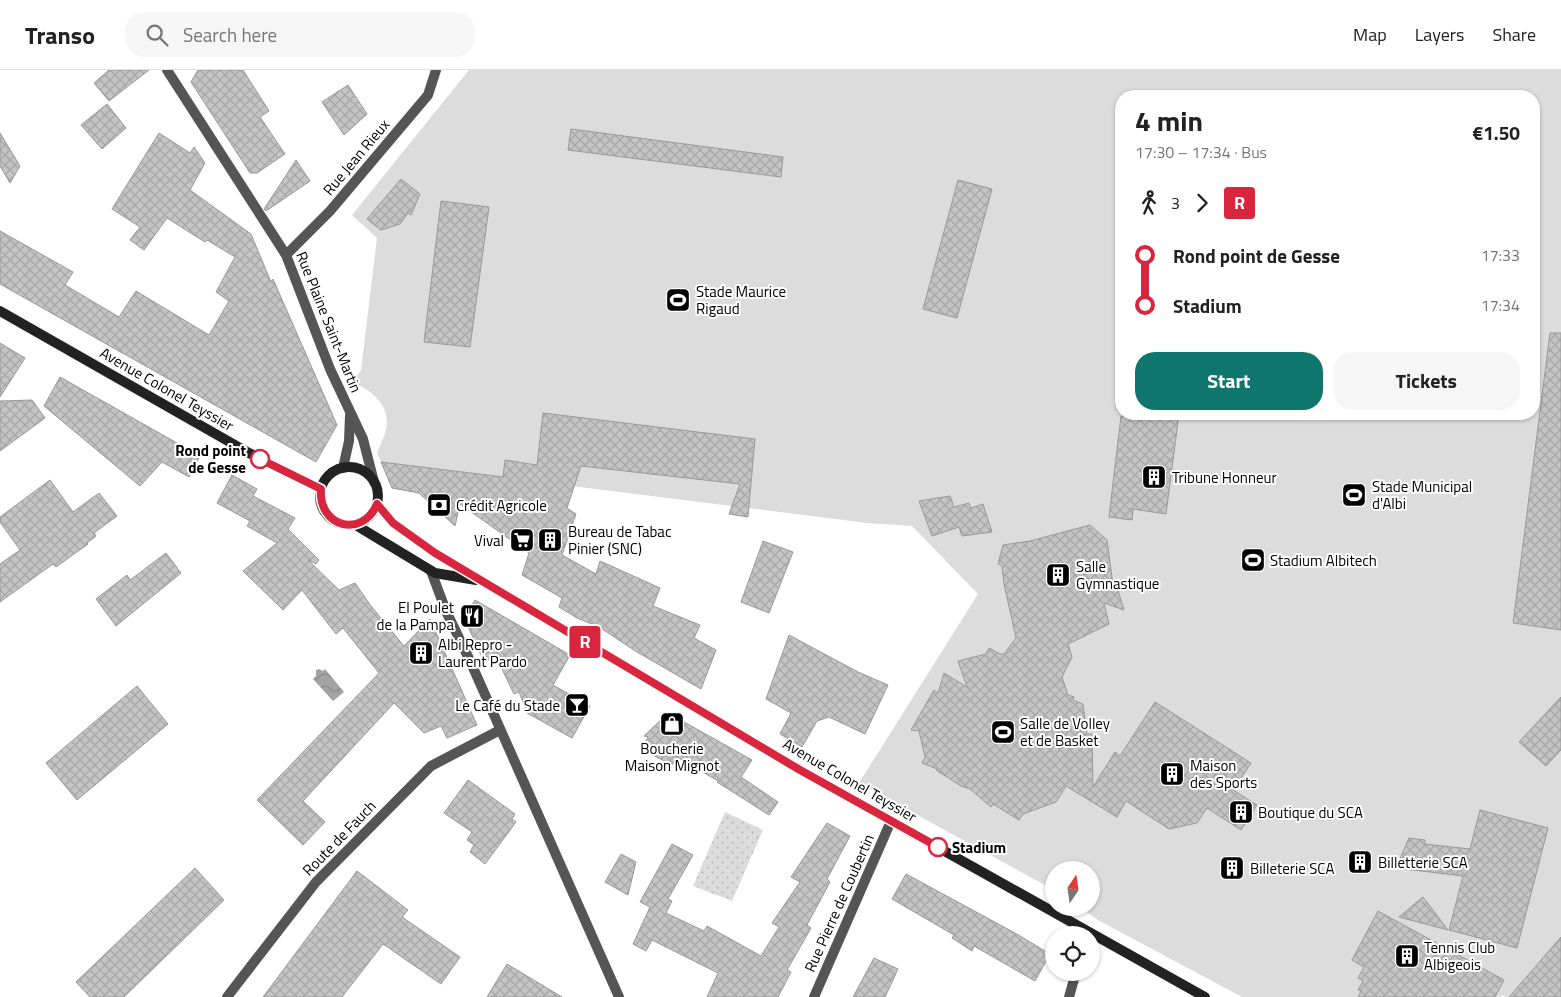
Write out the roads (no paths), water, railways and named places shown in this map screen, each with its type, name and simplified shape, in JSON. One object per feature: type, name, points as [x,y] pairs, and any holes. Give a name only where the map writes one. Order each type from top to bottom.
[{"type":"main road","name":"Avenue Colonel Teyssier","points":[[0,311],[249,453],[321,489]]},
{"type":"main road","points":[[352,467],[369,475],[374,482],[378,496],[377,504],[368,517],[354,524],[345,524],[328,516],[320,499],[321,489],[329,475],[343,468],[352,467]]},
{"type":"main road","name":"Avenue Colonel Teyssier","points":[[377,504],[393,523],[435,553],[800,770],[1075,926]]},
{"type":"main road","name":"Avenue Colonel Teyssier","points":[[354,524],[432,571],[484,582]]},
{"type":"main road","name":"Avenue Colonel Teyssier","points":[[1100,940],[1205,997]]},
{"type":"street","name":"Rue Plaine Saint-Martin","points":[[167,70],[286,255],[330,369],[350,411],[349,441],[343,468]]},
{"type":"street","name":"Rue Jean Rieux","points":[[286,255],[330,211],[428,95],[436,70]]},
{"type":"street","points":[[350,411],[363,439],[374,482]]},
{"type":"street","points":[[432,571],[446,611],[619,997]]},
{"type":"street","name":"Route de Fauch","points":[[227,997],[316,882],[430,766],[500,730]]},
{"type":"street","name":"Rue Pierre de Coubertin","points":[[814,997],[891,821]]},
{"type":"street","points":[[1069,997],[1073,981]]},
{"type":"water","points":[[325,669],[344,692],[333,701],[313,679],[316,676],[316,670],[323,671]]},
{"type":"place","name":"Stade Maurice Rigaud","points":[[678,300]]},
{"type":"place","name":"Rond point de Gesse","points":[[260,459]]},
{"type":"place","name":"Tribune Honneur","points":[[1154,477]]},
{"type":"place","name":"Stade Municipal d'Albi","points":[[1354,495]]},
{"type":"place","name":"Crédit Agricole","points":[[439,505]]},
{"type":"place","name":"Vival","points":[[522,540]]},
{"type":"place","name":"Bureau de Tabac Pinier (SNC)","points":[[550,540]]},
{"type":"place","name":"Stadium Albitech","points":[[1253,560]]},
{"type":"place","name":"Salle Gymnastique","points":[[1058,575]]},
{"type":"place","name":"El Poulet de la Pampa","points":[[472,616]]},
{"type":"place","name":"Albi Repro - Laurent Pardo","points":[[421,653]]},
{"type":"place","name":"Le Café du Stade","points":[[577,705]]},
{"type":"place","name":"Boucherie Maison Mignot","points":[[672,724]]},
{"type":"place","name":"Salle de Volley et de Basket","points":[[1003,732]]},
{"type":"place","name":"Maison des Sports","points":[[1172,774]]},
{"type":"place","name":"Boutique du SCA","points":[[1241,812]]},
{"type":"place","name":"Stadium","points":[[938,847]]},
{"type":"place","name":"Billetterie SCA","points":[[1360,862]]},
{"type":"place","name":"Billeterie SCA","points":[[1232,868]]},
{"type":"place","name":"Tennis Club Albigeois","points":[[1407,956]]}]
